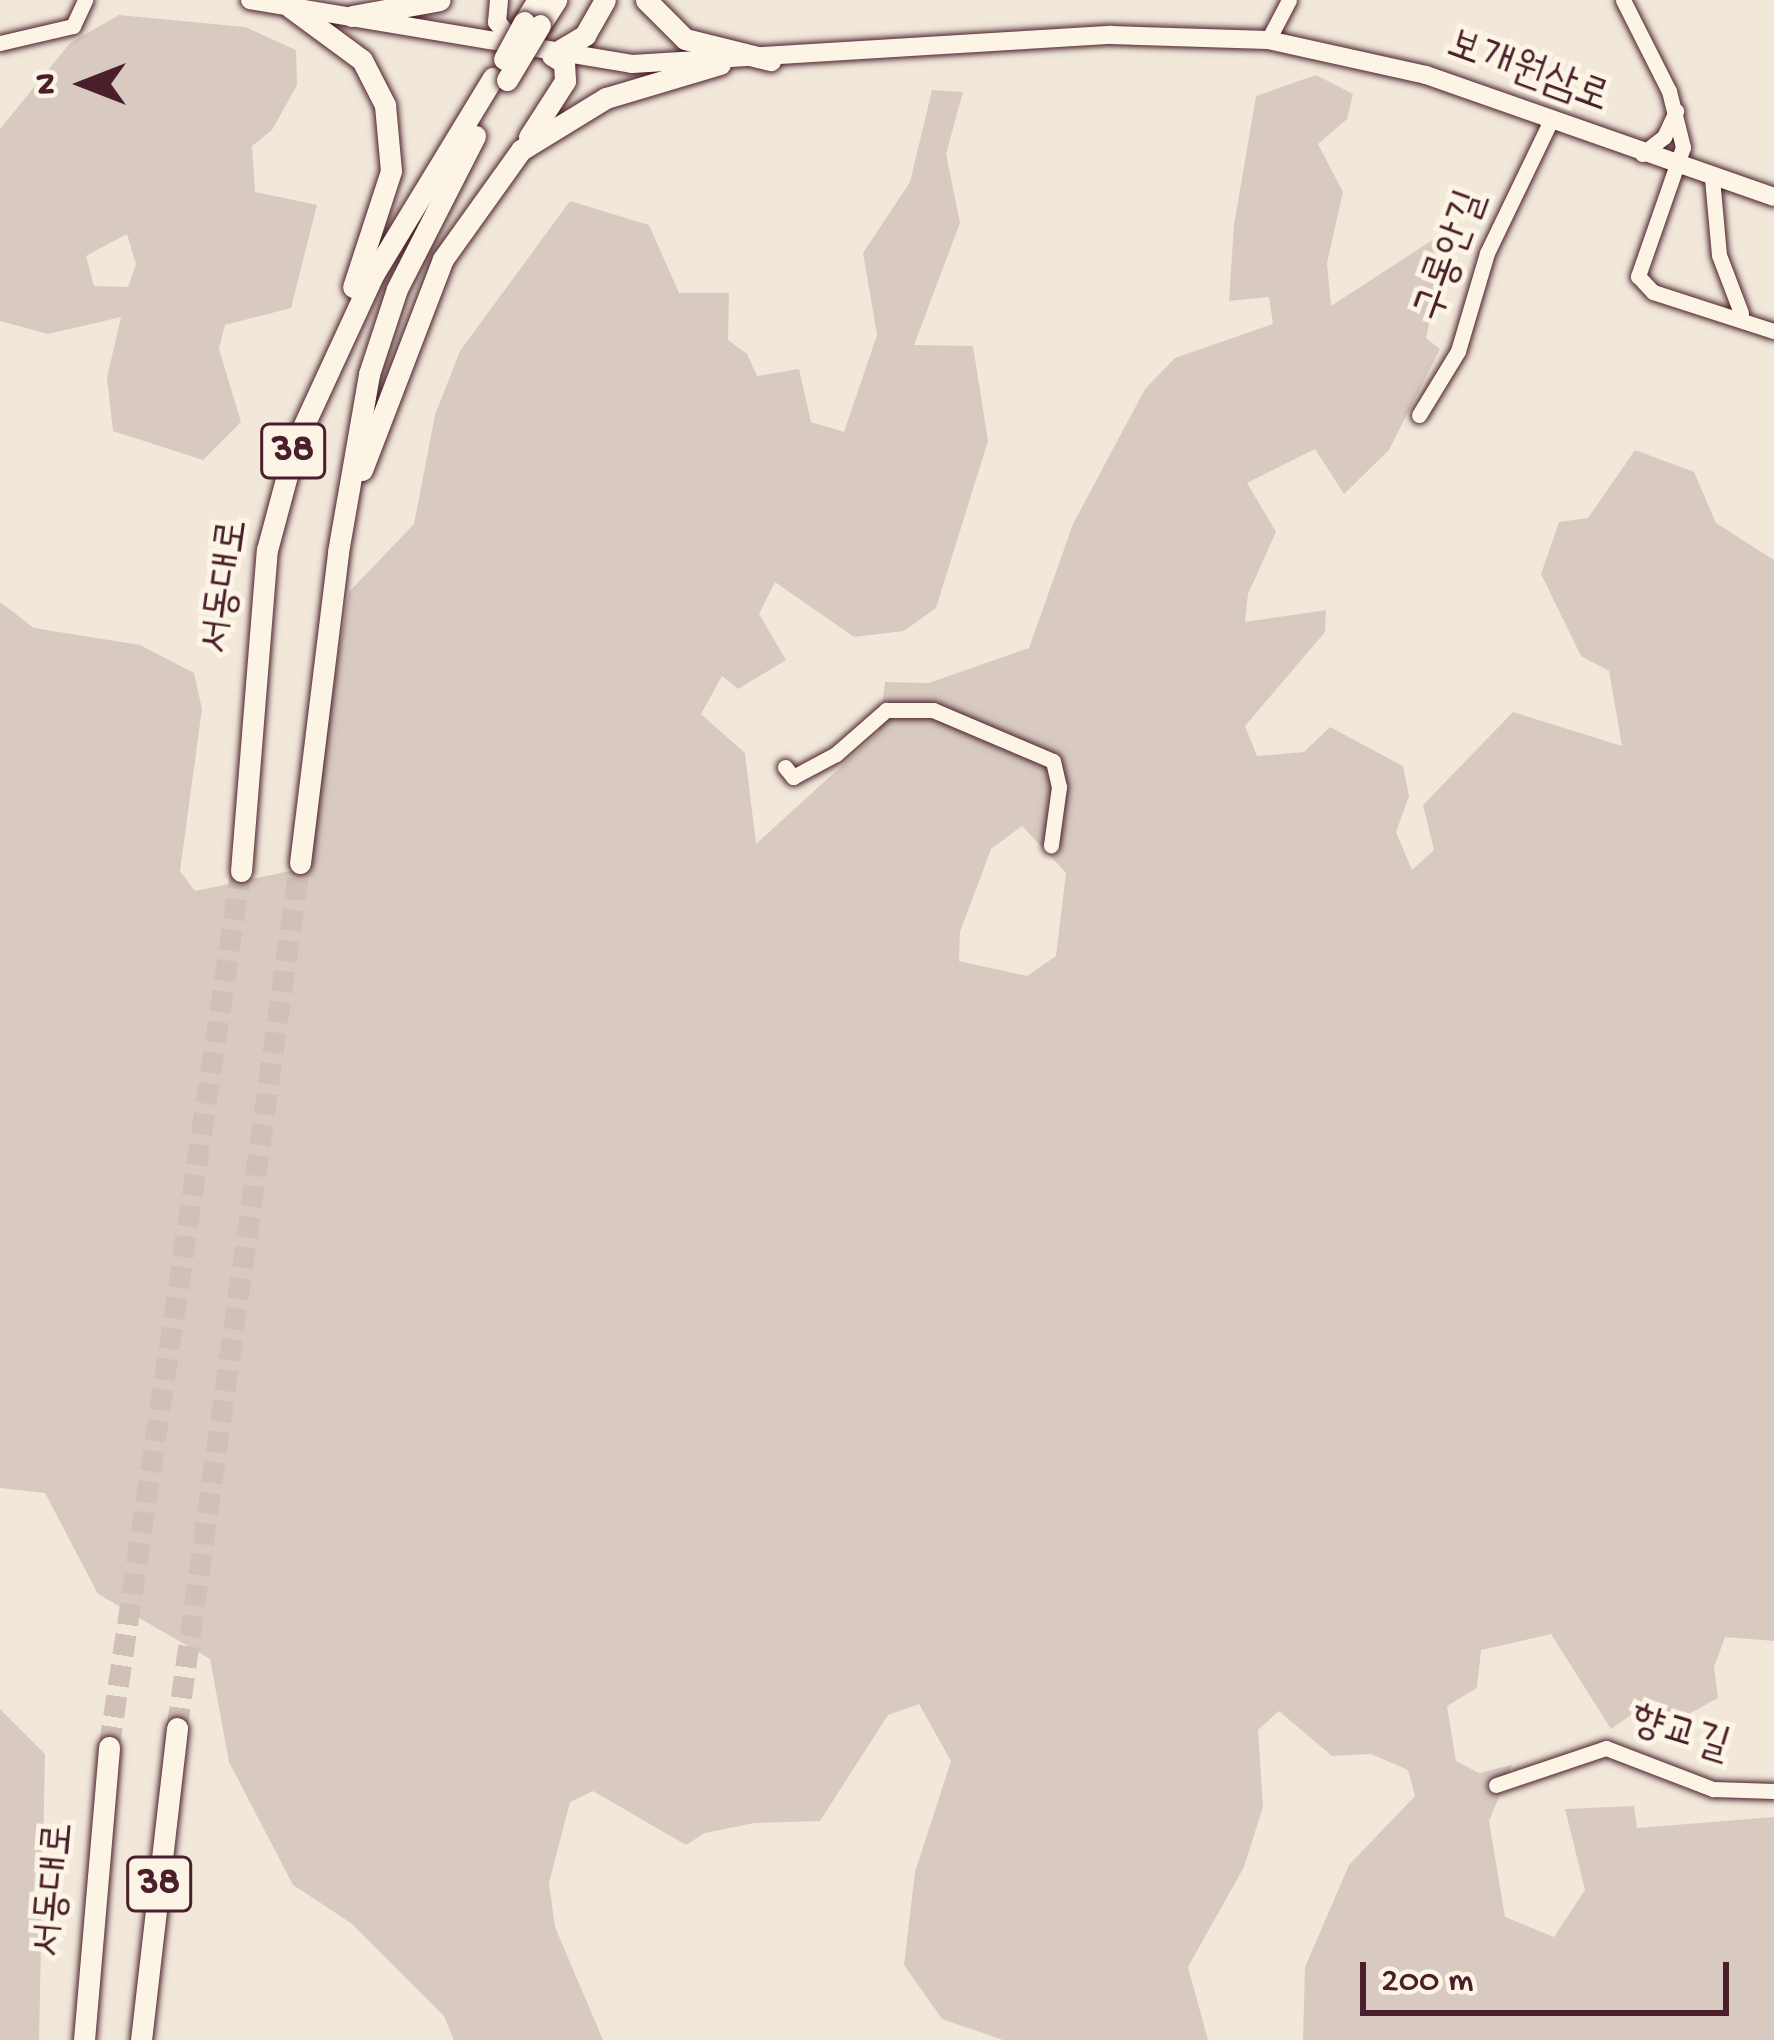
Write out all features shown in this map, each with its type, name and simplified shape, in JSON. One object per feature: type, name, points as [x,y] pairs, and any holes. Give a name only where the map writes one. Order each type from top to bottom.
[{"type":"highway","points":[[352,16],[439,0]]},
{"type":"highway","name":"38","points":[[532,24],[538,0]]},
{"type":"highway","name":"38","points":[[300,863],[338,551],[369,374],[397,290],[500,79],[532,24],[556,0]]},
{"type":"highway","points":[[338,551],[369,446],[442,260],[565,81],[564,63],[552,55],[586,34],[605,0]]},
{"type":"highway","points":[[646,0],[685,39],[770,60]]},
{"type":"highway","points":[[290,7],[362,60],[386,105],[391,137],[384,207],[320,355],[296,442]]},
{"type":"highway","points":[[521,149],[606,98],[719,64]]},
{"type":"highway","name":"서동대로","points":[[241,871],[267,550],[296,442],[373,275],[500,79]]},
{"type":"highway","name":"38","points":[[141,2040],[177,1728]]},
{"type":"highway","name":"서동대로","points":[[83,2040],[109,1748]]},
{"type":"main road","name":"보개원삼로","points":[[250,0],[552,55],[719,64],[1132,34],[1268,40],[1386,64],[1774,197]]},
{"type":"main road","points":[[499,0],[496,22],[519,50]]},
{"type":"street","points":[[0,43],[73,26],[85,0]]},
{"type":"street","points":[[1268,40],[1288,0]]},
{"type":"street","points":[[1623,0],[1677,110],[1679,167],[1638,275],[1653,292],[1774,331]]},
{"type":"street","points":[[1642,154],[1664,137],[1677,110]]},
{"type":"street","name":"구롱안길","points":[[1419,415],[1458,351],[1487,253],[1551,121]]},
{"type":"street","points":[[1712,178],[1718,255],[1741,313]]},
{"type":"street","points":[[785,767],[793,777],[836,754],[886,710],[933,710],[1054,761],[1051,845]]},
{"type":"street","name":"향교길","points":[[1496,1785],[1606,1748],[1713,1790],[1774,1791]]},
{"type":"shaded area","points":[[119,15],[245,27],[296,50],[297,85],[272,130],[252,146],[255,192],[317,205],[291,308],[225,325],[219,349],[241,422],[203,460],[113,431],[107,378],[121,317],[48,334],[0,321],[0,129],[70,43]],"holes":[[[127,234],[136,264],[128,287],[94,286],[86,256]]]},
{"type":"shaded area","points":[[1316,75],[1353,94],[1347,119],[1318,144],[1343,192],[1327,263],[1331,306],[1434,239],[1447,244],[1426,338],[1440,349],[1389,450],[1344,494],[1315,449],[1247,483],[1276,532],[1248,594],[1245,622],[1326,610],[1325,632],[1245,726],[1257,756],[1304,752],[1330,727],[1403,766],[1409,796],[1396,832],[1412,870],[1434,850],[1423,805],[1513,712],[1622,746],[1609,671],[1581,656],[1541,574],[1559,522],[1588,518],[1635,450],[1694,472],[1716,523],[1774,560],[1774,1641],[1725,1637],[1714,1667],[1718,1698],[1657,1731],[1635,1712],[1611,1729],[1551,1634],[1481,1650],[1477,1688],[1447,1706],[1456,1761],[1479,1773],[1512,1765],[1489,1821],[1505,1917],[1554,1937],[1585,1890],[1565,1809],[1634,1806],[1637,1828],[1774,1817],[1774,2040],[1303,2040],[1305,1967],[1349,1865],[1415,1796],[1408,1770],[1371,1754],[1332,1756],[1279,1711],[1258,1730],[1263,1807],[1244,1867],[1188,1967],[1208,2040],[1003,2040],[942,2019],[904,1965],[915,1872],[951,1761],[919,1704],[888,1715],[820,1821],[754,1823],[705,1833],[686,1845],[593,1791],[570,1802],[549,1883],[555,1927],[603,2040],[454,2040],[444,2016],[351,1923],[293,1885],[229,1762],[210,1659],[98,1594],[45,1493],[0,1488],[0,602],[34,628],[140,645],[194,673],[202,709],[180,871],[195,891],[304,868],[349,592],[414,524],[435,415],[460,351],[570,201],[649,225],[679,293],[729,293],[728,340],[747,354],[757,376],[799,369],[811,422],[844,432],[877,335],[863,253],[910,182],[932,90],[963,92],[946,154],[960,223],[914,345],[973,346],[988,441],[936,608],[904,631],[854,637],[775,582],[759,614],[786,660],[738,689],[722,676],[701,714],[745,753],[756,844],[879,732],[885,682],[929,683],[1029,648],[1073,524],[1145,389],[1175,358],[1273,324],[1269,297],[1229,301],[1234,225],[1256,96]],"holes":[[[1022,826],[1066,873],[1056,956],[1027,976],[959,961],[960,932],[991,849]]]},
{"type":"shaded area","points":[[0,1709],[45,1754],[39,2040],[0,2040]]},
{"type":"tunnel","points":[[177,1728],[300,863]]},
{"type":"tunnel","points":[[109,1747],[241,871]]}]
